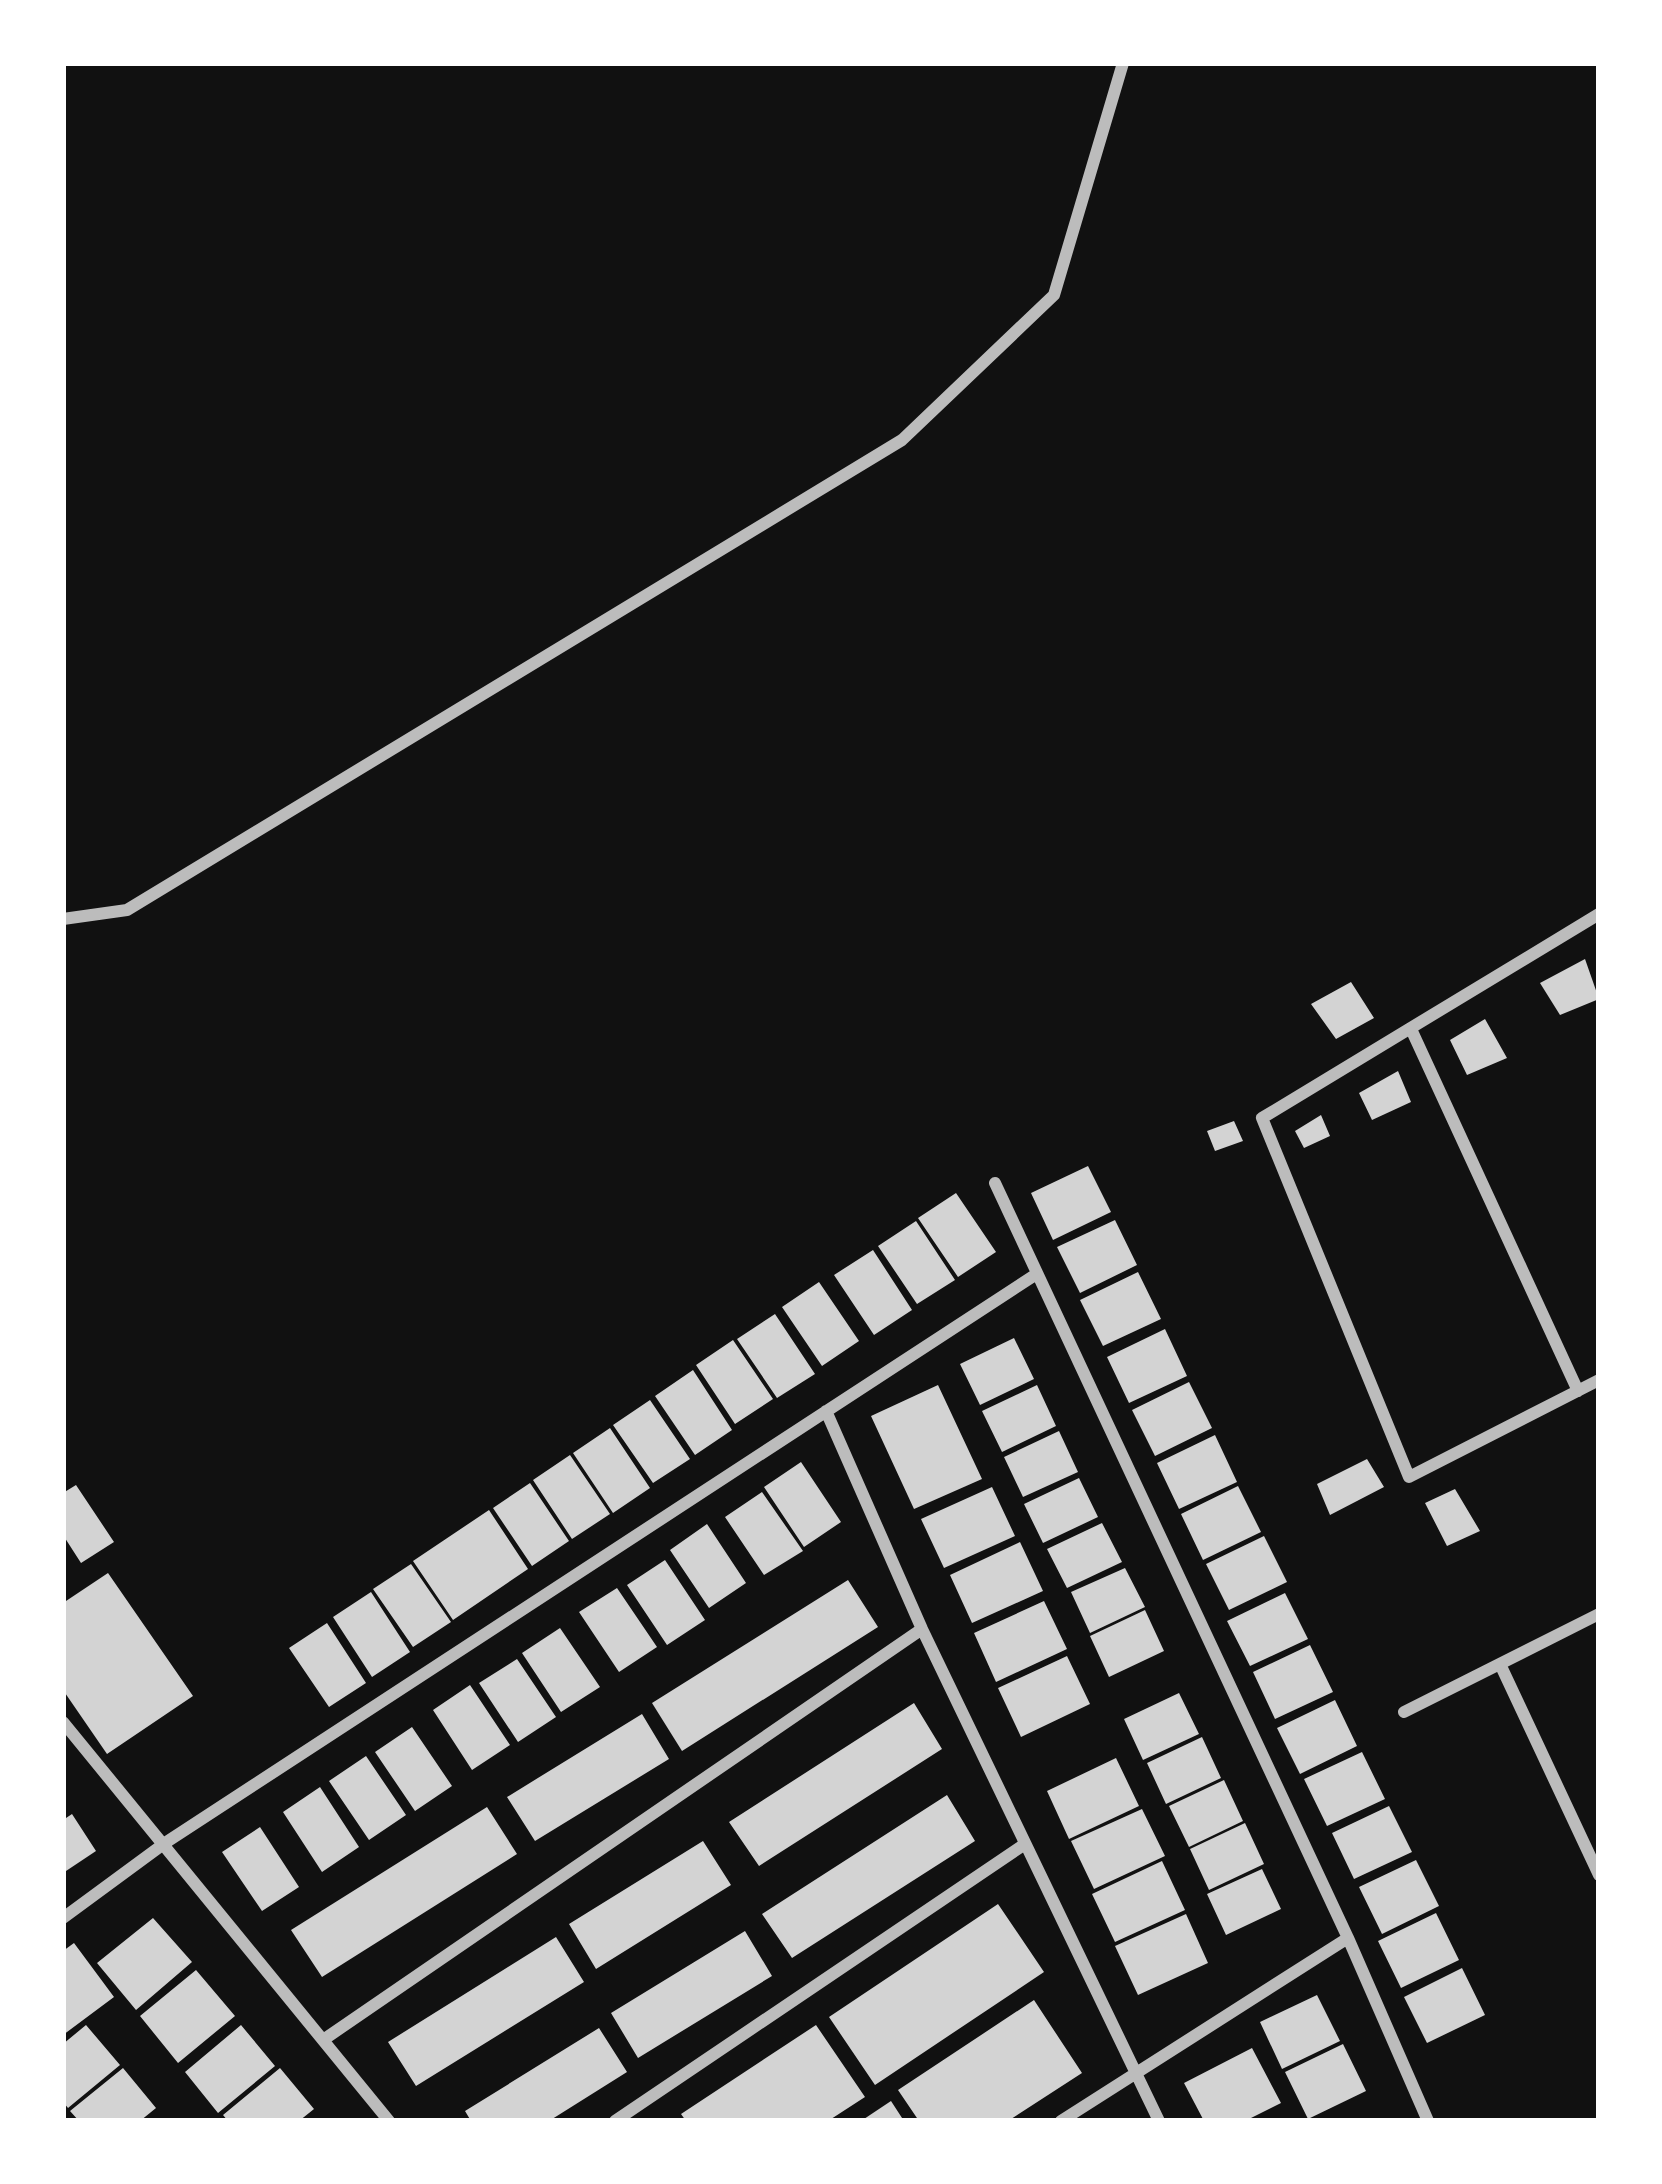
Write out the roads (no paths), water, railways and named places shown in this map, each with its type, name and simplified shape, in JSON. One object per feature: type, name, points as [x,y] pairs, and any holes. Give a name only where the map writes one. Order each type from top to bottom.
[{"type":"street","points":[[63,919],[128,910],[902,440],[1054,295],[1123,63]]},
{"type":"street","points":[[1599,914],[1262,1118],[1409,1477],[1599,1380]]},
{"type":"street","points":[[1411,1028],[1578,1391]]},
{"type":"street","points":[[995,1184],[1348,1938],[1428,2121]]},
{"type":"street","points":[[63,1918],[165,1843],[1035,1275]]},
{"type":"street","points":[[826,1411],[922,1629],[1159,2121]]},
{"type":"street","points":[[1404,1712],[1599,1614]]},
{"type":"street","points":[[323,2040],[922,1629]]},
{"type":"street","points":[[1500,1664],[1599,1875]]},
{"type":"street","points":[[63,1721],[389,2121]]},
{"type":"street","points":[[615,2121],[1024,1844]]},
{"type":"street","points":[[1061,2121],[1348,1938]]}]
